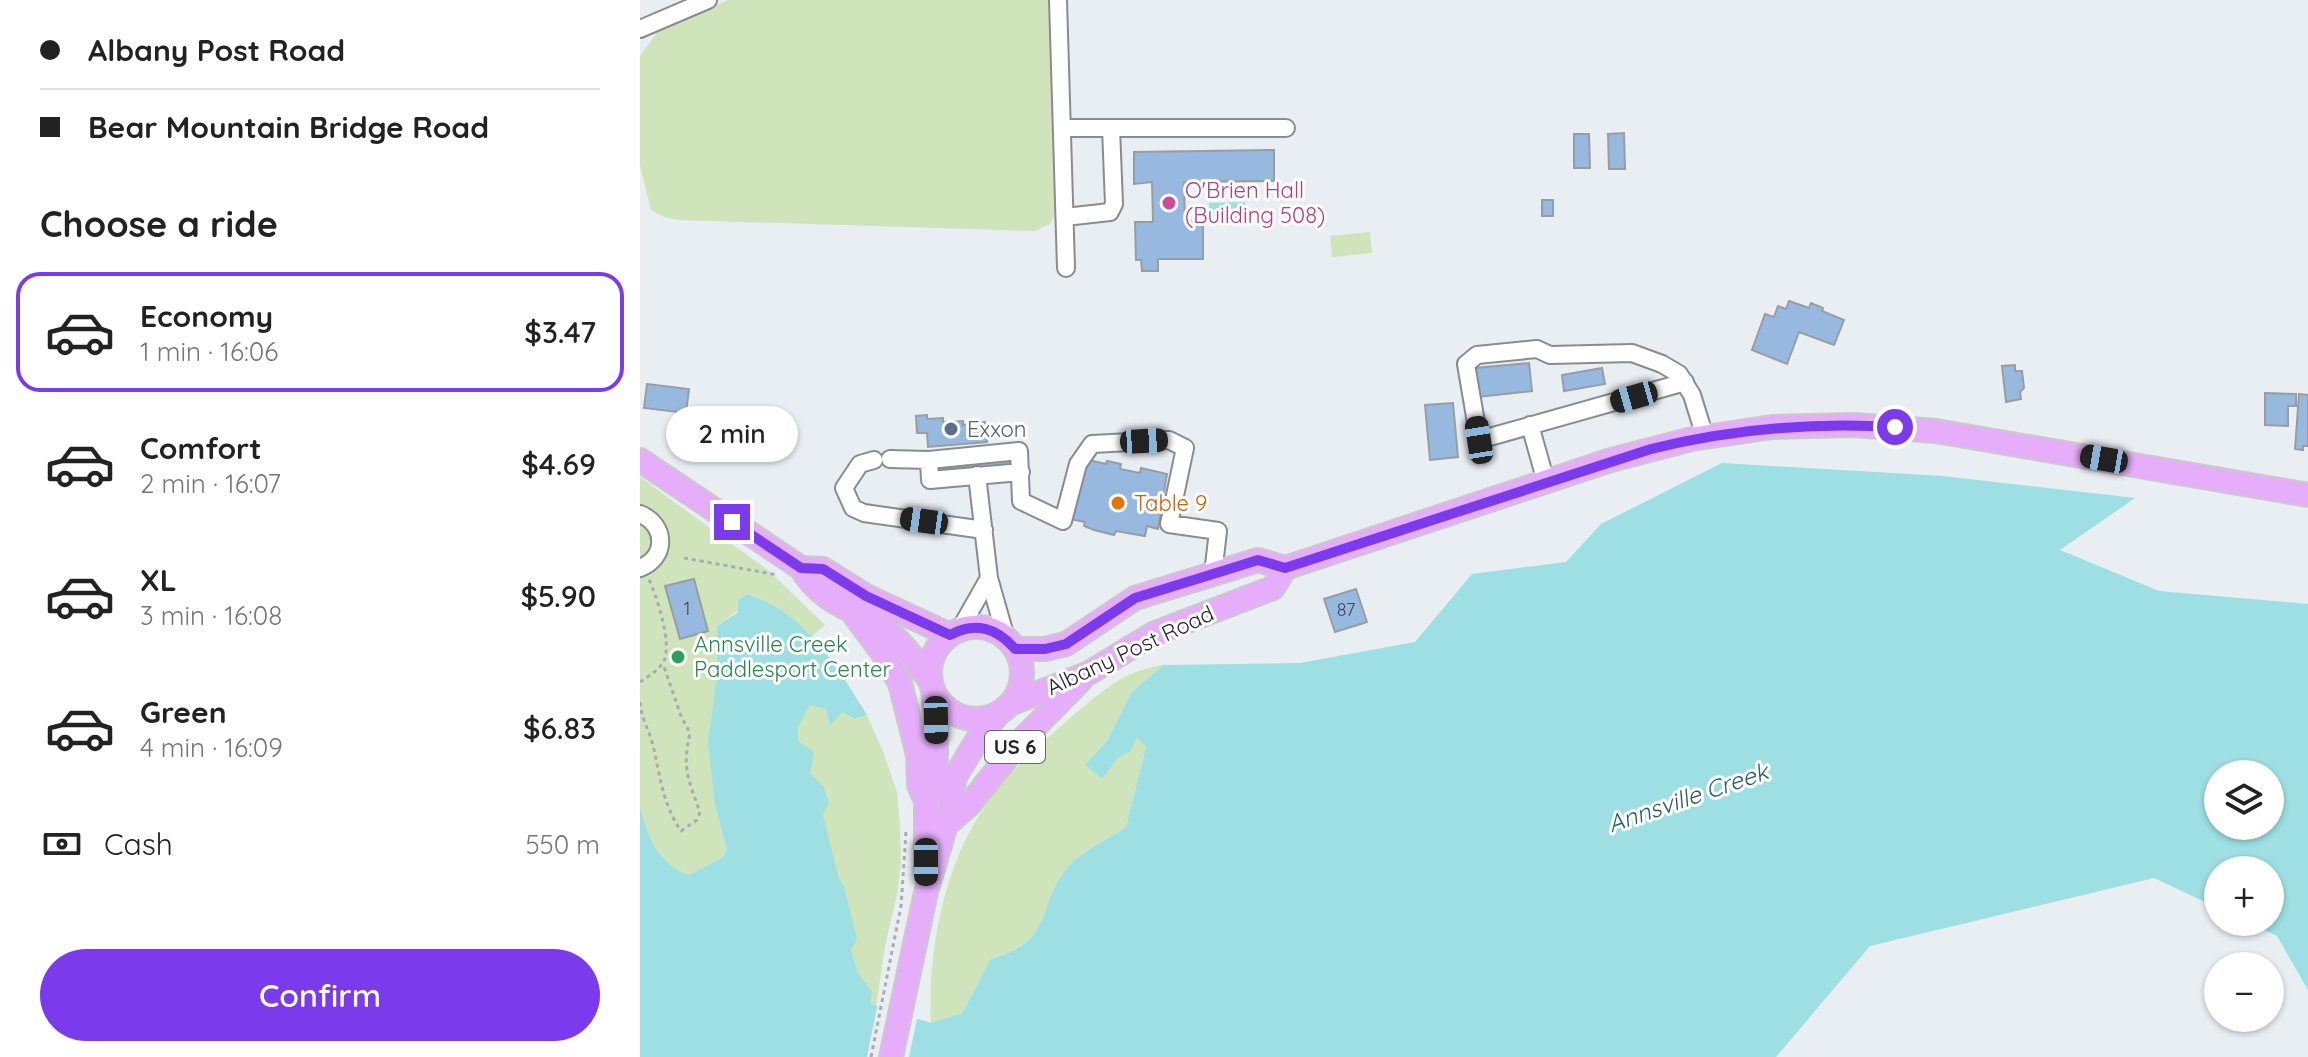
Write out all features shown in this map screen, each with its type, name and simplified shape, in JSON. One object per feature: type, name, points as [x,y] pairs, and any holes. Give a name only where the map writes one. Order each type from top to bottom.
[{"type":"highway","name":"Albany Post Road","points":[[1010,644],[1045,649],[1066,644],[1135,598],[1258,560],[1285,568],[1624,456],[1705,437],[1772,427],[1895,427],[1975,437],[2308,495]]},
{"type":"highway","name":"US 6","points":[[640,460],[790,572],[855,615],[894,636],[932,686]]},
{"type":"highway","name":"Albany Post Road","points":[[1005,708],[1089,673],[1153,634],[1273,588],[1285,568]]},
{"type":"highway","name":"US 6","points":[[790,572],[823,569],[866,596],[955,632],[931,658],[936,720],[936,786],[926,801],[916,903],[891,1057]]},
{"type":"highway","name":"US 6","points":[[855,615],[900,683],[918,755],[919,785],[926,801]]},
{"type":"highway","points":[[955,632],[980,627],[993,630],[1010,644]]},
{"type":"highway","name":"US 6","points":[[916,903],[946,825],[955,777],[979,737],[1005,708],[1021,677],[1020,663],[1010,644]]},
{"type":"highway","name":"US 6","points":[[946,825],[969,805],[1017,745],[1089,673]]},
{"type":"highway","points":[[932,686],[942,703],[954,713],[969,718],[985,717],[1005,708]]},
{"type":"street","points":[[640,29],[708,0]]},
{"type":"street","points":[[1058,0],[1066,268]]},
{"type":"street","points":[[1062,128],[1286,128]]},
{"type":"street","points":[[1065,217],[1110,212],[1114,204],[1111,128]]},
{"type":"street","points":[[1685,382],[1479,440],[1466,364],[1477,355],[1537,349],[1550,355],[1632,353],[1679,374],[1685,382],[1705,437]]},
{"type":"street","points":[[1530,425],[1546,482]]},
{"type":"street","points":[[984,530],[864,513],[853,508],[844,488],[860,464],[882,459],[929,460],[975,466],[1019,451],[1021,501],[1063,521],[1078,464],[1092,444],[1169,440],[1185,448],[1169,524],[1218,531],[1213,574]]},
{"type":"street","points":[[975,466],[989,578],[1010,644]]},
{"type":"street","points":[[640,514],[654,523],[661,539],[657,556],[642,568]]},
{"type":"street","points":[[955,632],[989,578]]},
{"type":"path","points":[[684,558],[790,572]]},
{"type":"path","points":[[640,702],[660,787],[681,831],[697,820],[700,812],[688,781],[684,758],[690,733],[663,664],[665,635],[651,582],[642,568]]},
{"type":"path","points":[[640,682],[663,664]]},
{"type":"path","points":[[871,1057],[916,903]]},
{"type":"green space","points":[[728,0],[1050,0],[1055,214],[1050,224],[1035,231],[677,220],[651,210],[640,165],[640,56],[659,30]]},
{"type":"green space","points":[[1370,232],[1372,253],[1332,257],[1330,236]]},
{"type":"green space","name":"Annsville Creek Paddlesport Center","points":[[640,477],[769,571],[825,625],[811,637],[791,619],[755,597],[717,626],[715,805],[727,850],[722,858],[689,875],[669,864],[656,848],[640,808]]},
{"type":"green space","points":[[1163,665],[1131,693],[1107,741],[1085,765],[1102,779],[1118,758],[1131,751],[1137,736],[1146,747],[1126,827],[1073,862],[1034,934],[1010,952],[991,959],[962,1013],[931,1023],[932,971],[940,917],[955,864],[978,817],[1020,764],[1091,700],[1135,672]]},
{"type":"green space","points":[[810,704],[842,712],[855,719],[867,715],[897,792],[901,863],[876,1006],[871,1004],[872,991],[858,973],[851,950],[823,814],[829,802],[824,787],[810,773],[798,741],[798,727]]},
{"type":"water","points":[[1245,202],[1245,222],[1210,221],[1209,203]]},
{"type":"water","name":"Annsville Creek","points":[[1722,463],[1943,476],[2135,498],[2060,550],[2159,591],[2308,604],[2308,990],[2277,936],[2284,936],[2284,856],[2204,856],[2204,901],[2154,878],[1870,946],[1776,1057],[640,1057],[640,808],[656,848],[678,870],[689,875],[722,858],[727,850],[715,805],[708,742],[717,678],[717,626],[738,612],[738,600],[747,595],[785,613],[818,643],[867,715],[855,719],[842,712],[830,726],[826,709],[810,705],[798,727],[798,741],[814,752],[810,773],[824,787],[829,803],[823,814],[857,939],[851,950],[858,973],[872,991],[871,1004],[931,1023],[962,1013],[991,959],[1012,951],[1035,932],[1069,866],[1088,850],[1126,827],[1146,747],[1137,737],[1131,751],[1118,758],[1102,779],[1085,765],[1107,741],[1131,693],[1163,665],[1300,663],[1415,642],[1472,574],[1566,562],[1601,524]]},
{"type":"pier","points":[[878,1002],[918,1015],[909,1057],[867,1057]]},
{"type":"building","points":[[1624,133],[1625,169],[1609,169],[1608,134]]},
{"type":"building","points":[[1574,134],[1589,134],[1590,168],[1574,168]]},
{"type":"building","name":"O'Brien Hall (Building 508)","points":[[1274,150],[1274,181],[1184,182],[1185,222],[1203,221],[1203,259],[1158,259],[1158,271],[1142,271],[1141,260],[1136,260],[1135,222],[1153,222],[1152,182],[1134,184],[1134,152]]},
{"type":"building","points":[[1542,200],[1553,200],[1553,216],[1542,216]]},
{"type":"building","points":[[1789,301],[1809,308],[1811,303],[1844,320],[1834,345],[1799,332],[1787,364],[1752,350],[1765,314],[1774,317],[1778,306],[1786,309]]},
{"type":"building","points":[[1529,363],[1532,391],[1478,397],[1475,368]]},
{"type":"building","points":[[2015,365],[2015,371],[2022,371],[2024,388],[2020,392],[2021,399],[2006,402],[2002,366]]},
{"type":"building","points":[[1602,368],[1605,384],[1564,391],[1562,375]]},
{"type":"building","points":[[647,384],[689,389],[686,413],[644,408]]},
{"type":"building","points":[[2265,393],[2296,394],[2296,406],[2288,406],[2288,426],[2265,425]]},
{"type":"building","points":[[2299,394],[2308,395],[2308,446],[2303,446],[2303,450],[2295,449]]},
{"type":"building","points":[[1453,403],[1458,457],[1430,460],[1425,405]]},
{"type":"building","name":"Exxon","points":[[927,415],[927,419],[943,418],[943,422],[963,421],[963,425],[985,422],[987,442],[928,447],[927,433],[917,433],[916,416]]},
{"type":"building","points":[[1016,455],[1017,469],[934,477],[932,462]]},
{"type":"building","name":"Table 9","points":[[1084,459],[1121,464],[1120,469],[1140,473],[1141,468],[1167,474],[1158,529],[1147,526],[1145,536],[1116,531],[1114,535],[1070,519]]},
{"type":"building","points":[[694,579],[708,631],[680,639],[665,586]]},
{"type":"building","points":[[1356,589],[1367,622],[1335,632],[1324,599]]},
{"type":"place","name":"O'Brien Hall (Building 508)","points":[[1169,203]]},
{"type":"place","name":"Exxon","points":[[951,429]]},
{"type":"place","name":"Table 9","points":[[1118,503]]},
{"type":"place","name":"Annsville Creek Paddlesport Center","points":[[678,657]]},
{"type":"route","points":[[732,522],[801,568],[823,569],[866,596],[950,635],[960,629],[980,627],[1006,638],[1015,649],[1045,649],[1066,644],[1135,598],[1258,560],[1285,568],[1651,449],[1731,432],[1772,427],[1895,427]]}]
